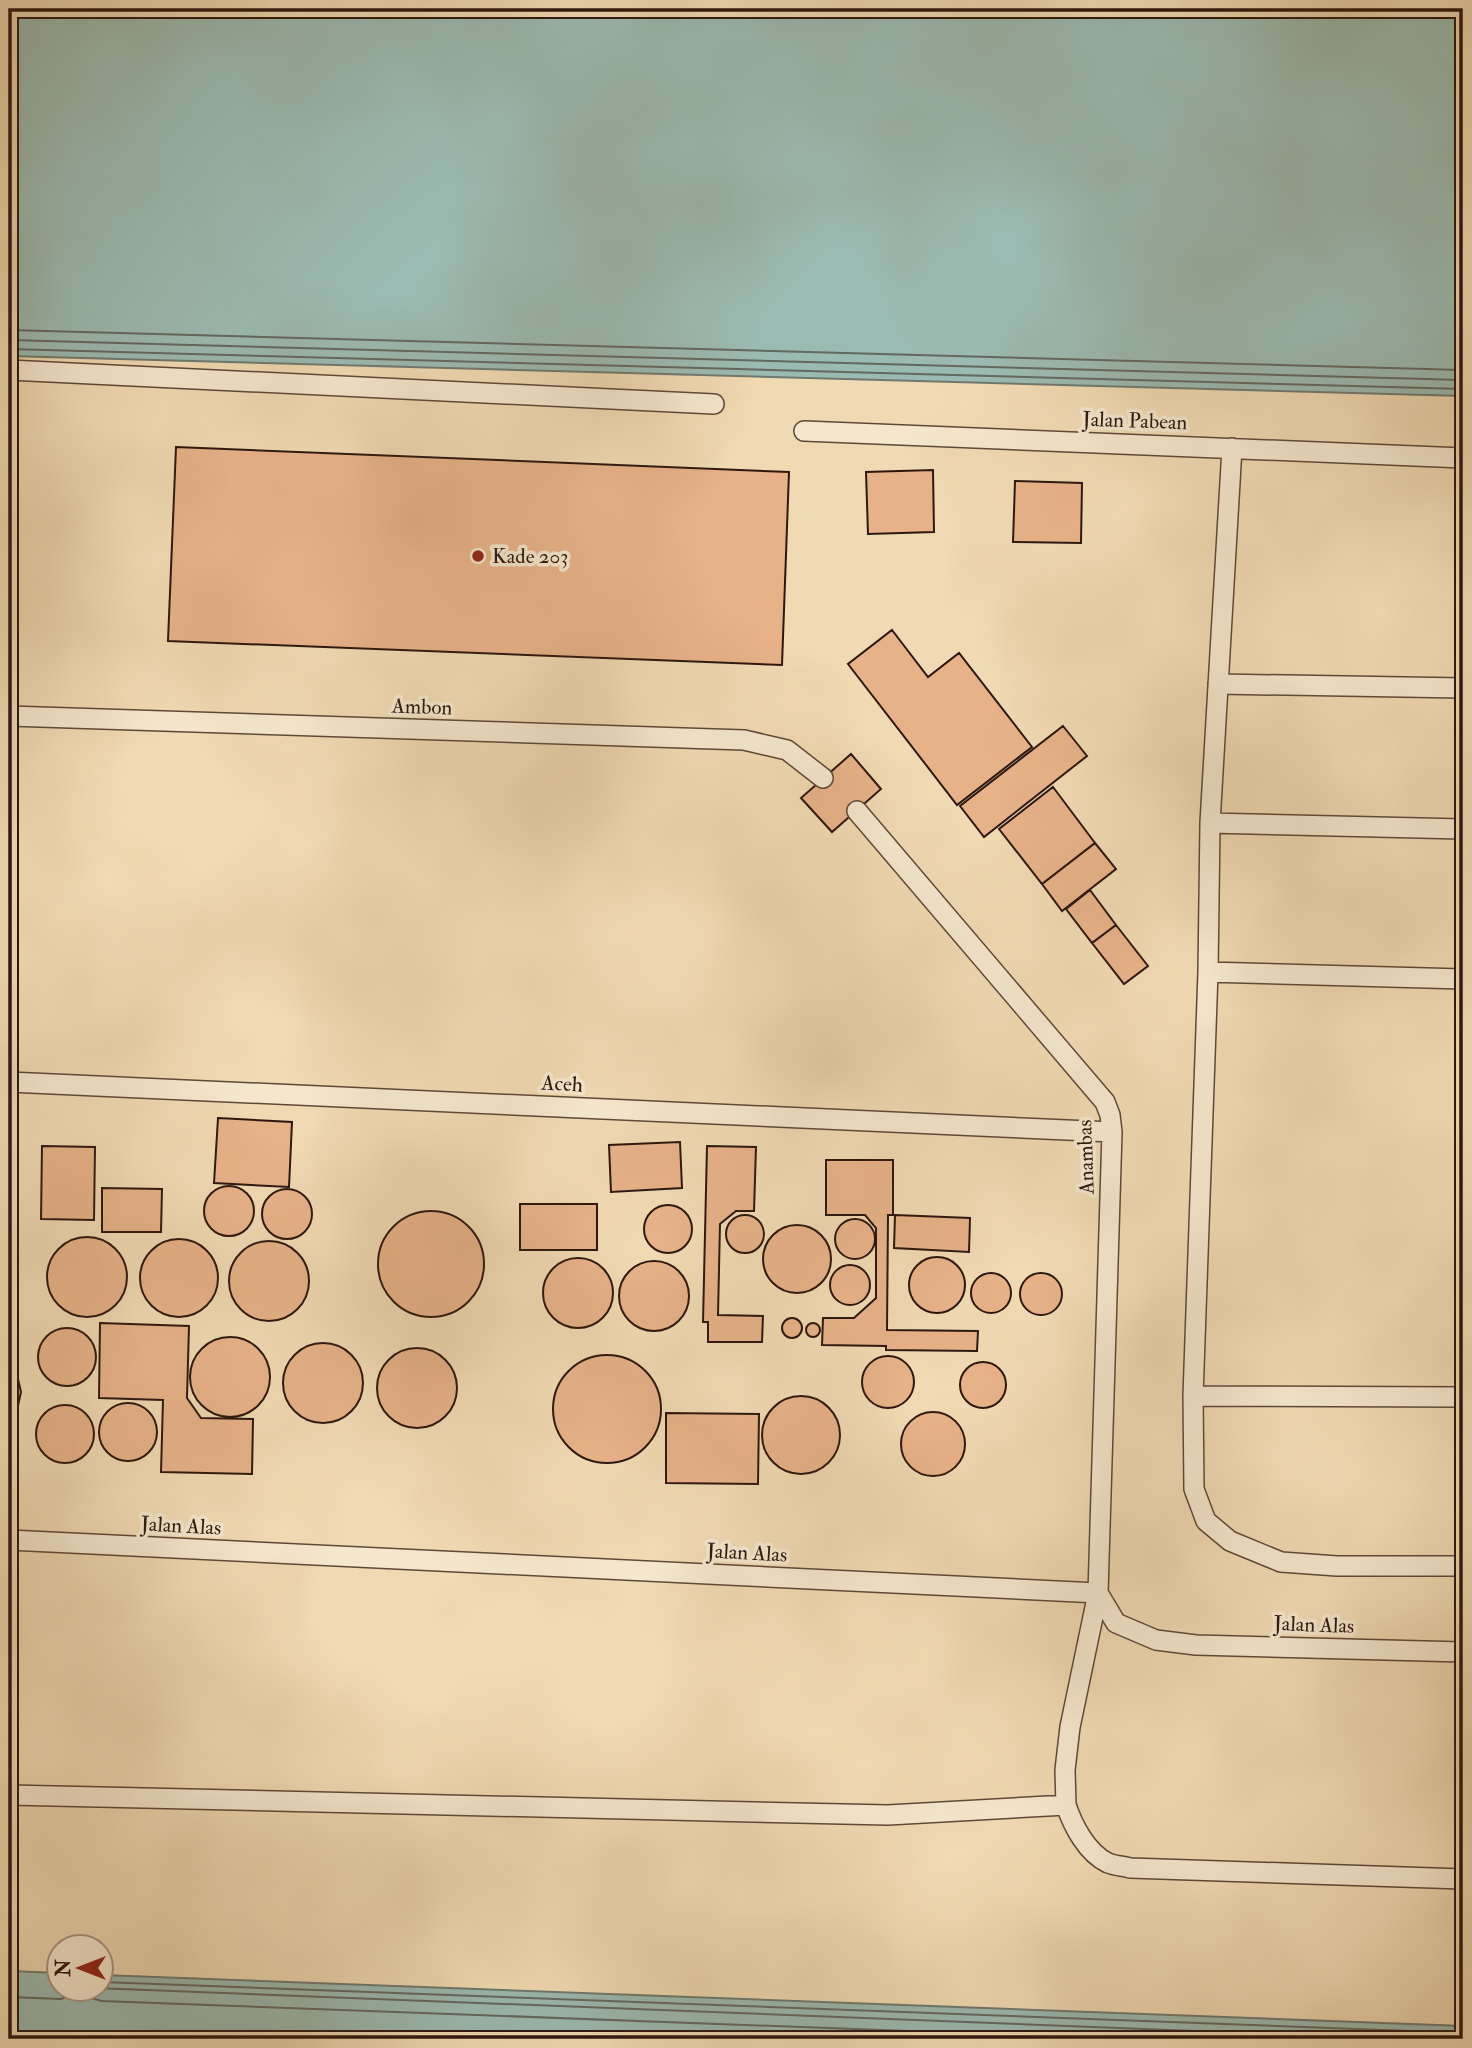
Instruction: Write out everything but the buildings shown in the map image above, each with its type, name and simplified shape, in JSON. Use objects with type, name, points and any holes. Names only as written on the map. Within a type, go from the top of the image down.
[{"type":"lane","points":[[9,370],[714,404]]},
{"type":"lane","name":"Jalan Pabean","points":[[804,431],[1463,458]]},
{"type":"lane","points":[[1232,448],[1210,823],[1208,972],[1193,1396],[1194,1489],[1206,1521],[1230,1541],[1282,1562],[1337,1566],[1463,1566]]},
{"type":"lane","points":[[1218,684],[1463,688]]},
{"type":"lane","name":"Ambon","points":[[9,716],[744,740],[787,750],[823,778]]},
{"type":"lane","name":"Anambas","points":[[857,811],[1105,1102],[1110,1115],[1112,1132],[1098,1593],[1070,1727],[1065,1770],[1066,1805]]},
{"type":"lane","points":[[1210,823],[1463,829]]},
{"type":"lane","points":[[1208,972],[1463,979]]},
{"type":"lane","name":"Aceh","points":[[9,1082],[1112,1132]]},
{"type":"lane","points":[[1193,1396],[1463,1397]]},
{"type":"lane","name":"Jalan Alas","points":[[9,1540],[1098,1593],[1116,1623],[1156,1640],[1196,1645],[1463,1653]]},
{"type":"lane","points":[[9,1795],[888,1815],[1066,1805],[1084,1842],[1107,1862],[1130,1868],[1463,1879]]},
{"type":"water","points":[[9,9],[1463,9],[1463,396],[9,356]]},
{"type":"water","points":[[9,1971],[46,1972],[46,2002],[116,2002],[116,1976],[1463,2026],[1463,2039],[9,2039]]},
{"type":"place","name":"Kade 203","points":[[478,556]]}]
